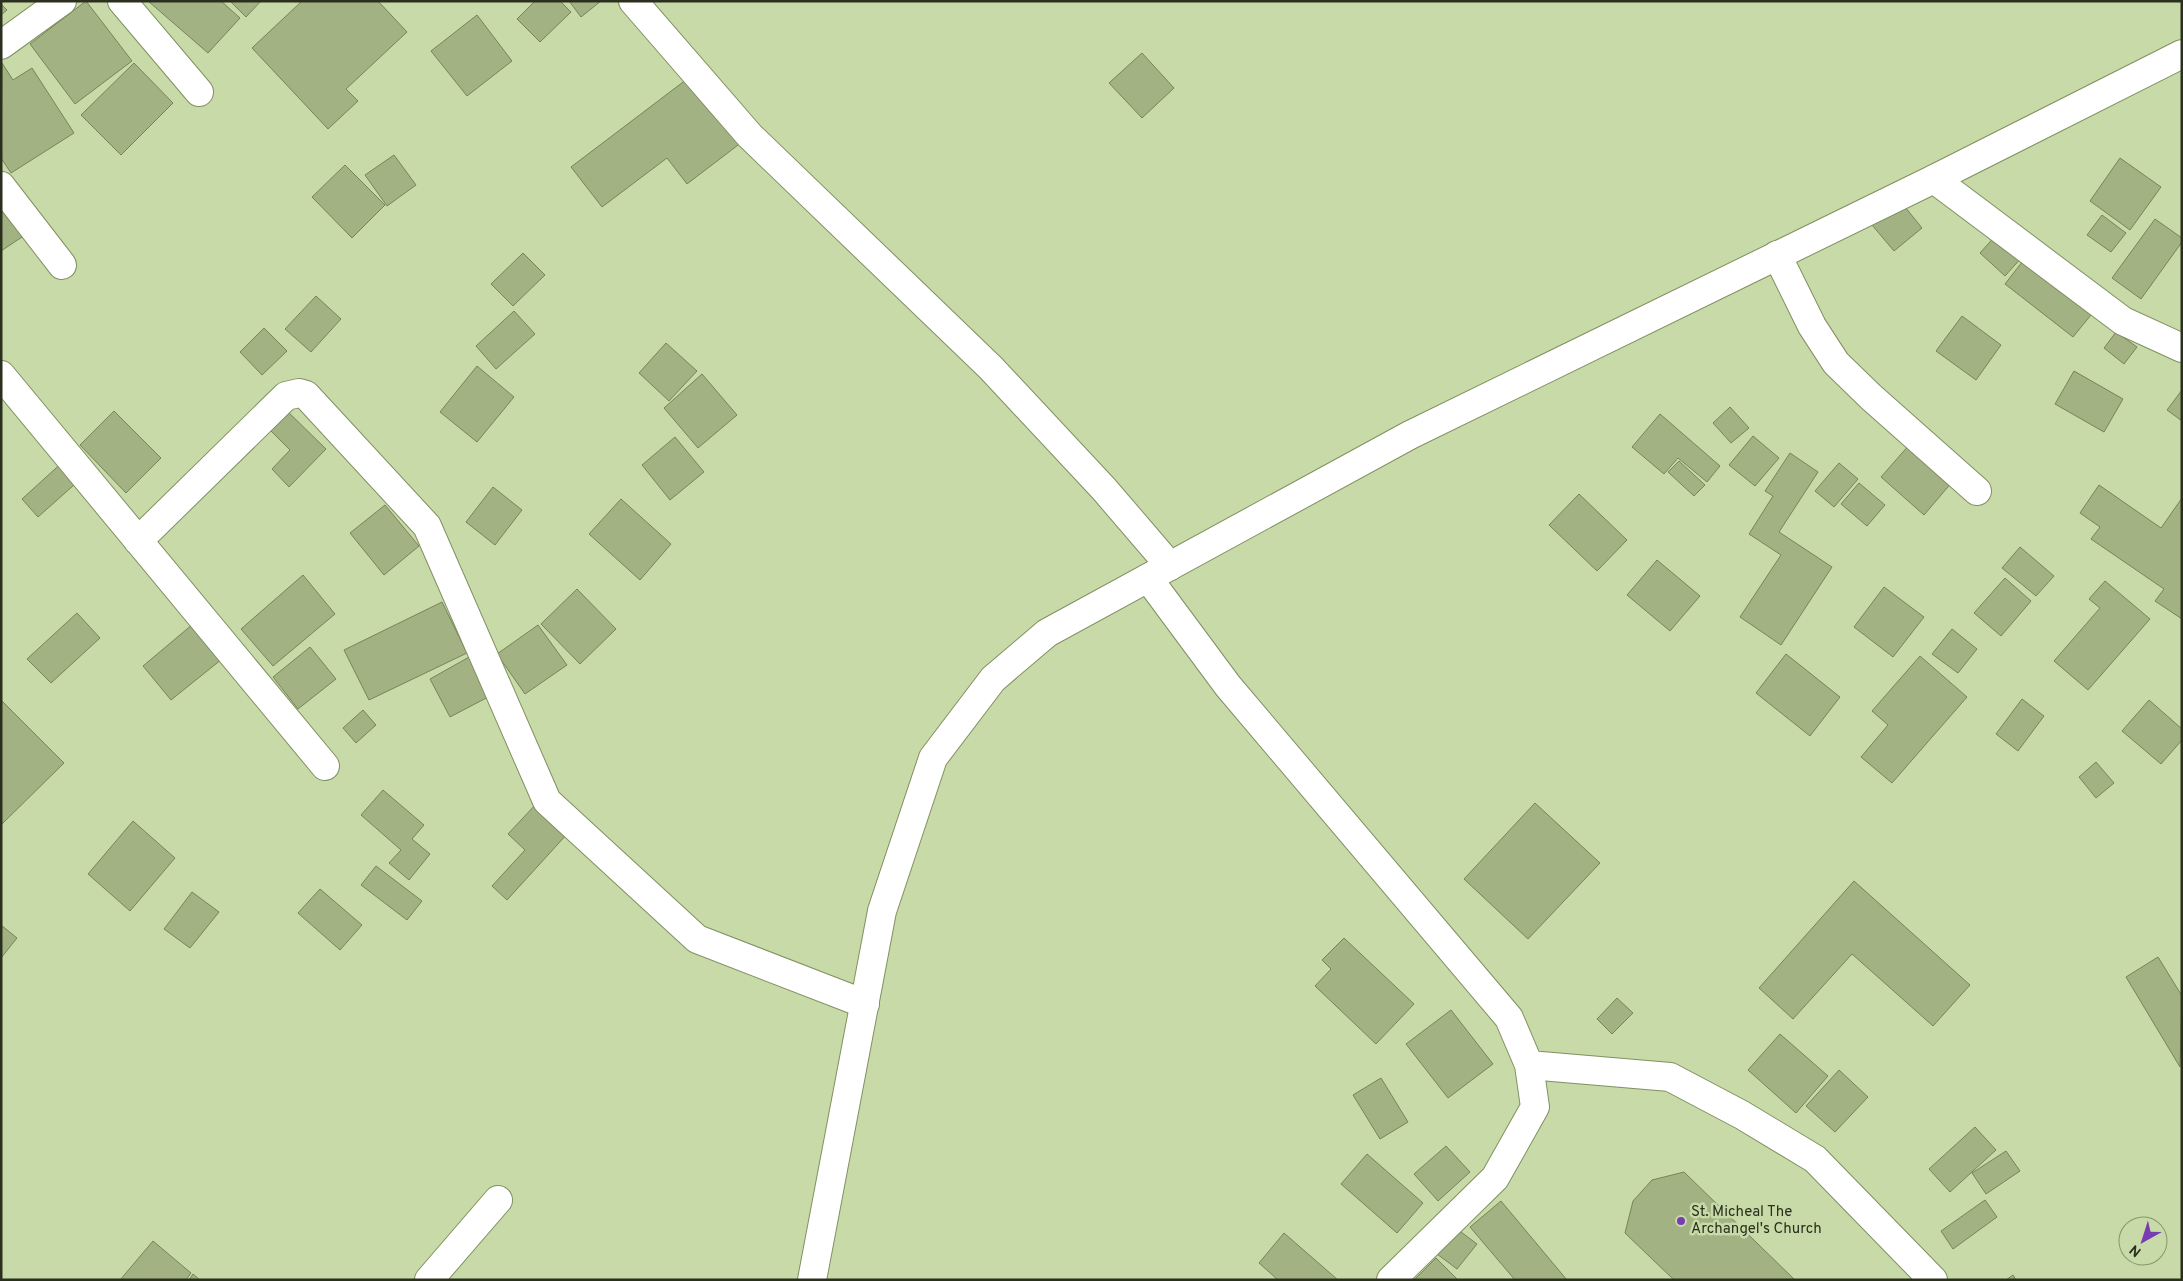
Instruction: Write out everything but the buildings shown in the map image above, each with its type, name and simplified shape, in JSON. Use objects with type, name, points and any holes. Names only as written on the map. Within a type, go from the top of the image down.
[{"type":"street","points":[[1,45],[62,1]]},
{"type":"street","points":[[122,1],[199,92]]},
{"type":"street","points":[[633,1],[750,136],[990,368],[1104,489],[1159,572],[1228,686],[1509,1018],[1529,1065],[1535,1107],[1495,1178],[1391,1280]]},
{"type":"street","points":[[812,1280],[882,911],[933,758],[993,679],[1046,633],[1410,435],[1934,179],[2182,54]]},
{"type":"street","points":[[1934,179],[2123,321],[2182,348]]},
{"type":"street","points":[[1,186],[62,265]]},
{"type":"street","points":[[1777,255],[1812,326],[1836,363],[1871,397],[1977,491]]},
{"type":"street","points":[[1,375],[325,766]]},
{"type":"street","points":[[138,541],[286,396],[300,393],[306,395],[427,526],[547,801],[697,939],[865,1004]]},
{"type":"street","points":[[1529,1065],[1670,1077],[1734,1111],[1815,1159],[1933,1280]]},
{"type":"street","points":[[429,1280],[498,1200]]},
{"type":"place","name":"St. Micheal The Archangel's Church","points":[[1681,1221]]}]
